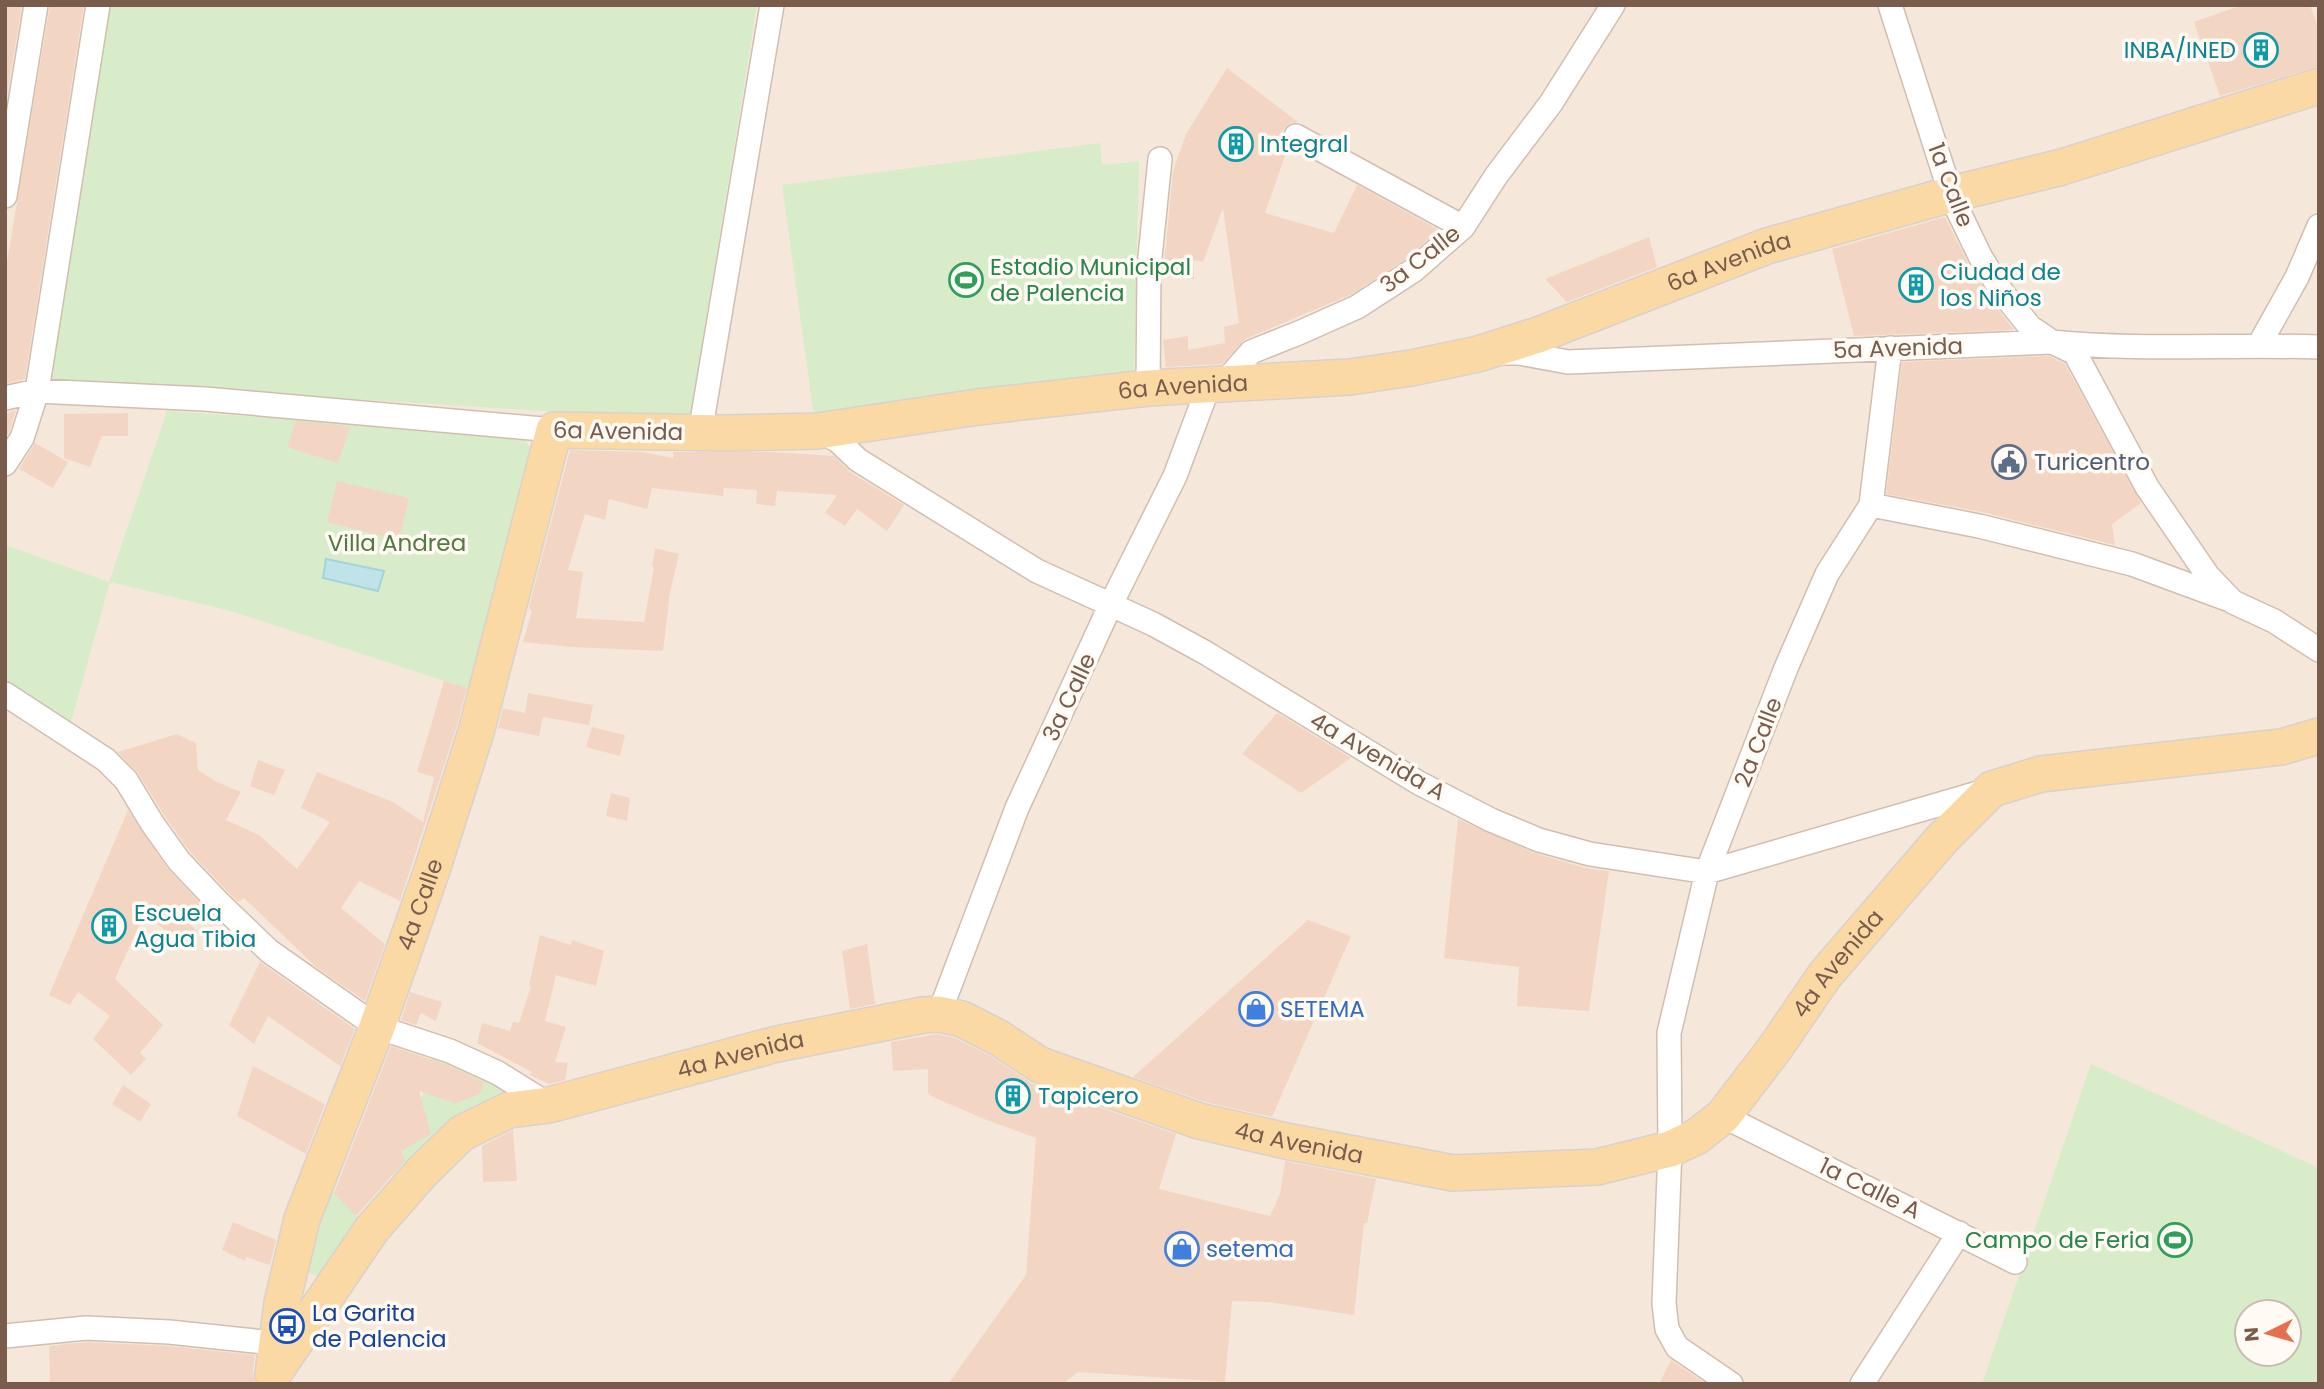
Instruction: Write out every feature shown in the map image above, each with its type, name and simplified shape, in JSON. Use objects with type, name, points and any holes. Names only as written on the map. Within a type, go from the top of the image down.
[{"type":"main road","name":"6a Avenida","points":[[554,430],[700,433],[818,431],[978,407],[1148,388],[1350,377],[1411,369],[1478,354],[1538,335],[1767,246],[1952,194],[2063,167],[2319,86]]},
{"type":"main road","name":"4a Calle","points":[[273,1368],[282,1303],[302,1219],[377,1027],[432,870],[476,732],[554,430]]},
{"type":"main road","name":"4a Avenida","points":[[273,1368],[372,1228],[462,1133],[509,1110],[548,1105],[777,1044],[939,1014],[962,1019],[999,1038],[1040,1065],[1199,1121],[1286,1141],[1453,1172],[1597,1167],[1670,1149],[1696,1137],[1723,1116],[1775,1048],[1825,975],[1941,840],[1992,789],[2040,774],[2281,747],[2319,736]]},
{"type":"street","points":[[5,196],[36,5]]},
{"type":"street","points":[[5,464],[22,438],[37,391],[98,5]]},
{"type":"street","points":[[700,433],[772,5]]},
{"type":"street","name":"3a Calle","points":[[939,1014],[1017,808],[1216,384],[1251,352],[1357,307],[1414,270],[1463,227],[1496,176],[1550,103],[1613,5]]},
{"type":"street","name":"1a Calle","points":[[1890,5],[1952,194],[1980,256],[2003,292],[2030,327],[2075,353],[2147,487],[2208,576],[2233,602],[2274,621],[2319,650]]},
{"type":"street","points":[[1296,136],[1463,227]]},
{"type":"street","points":[[1148,388],[1149,267],[1160,159]]},
{"type":"street","points":[[2259,345],[2297,277],[2319,226]]},
{"type":"street","name":"5a Avenida","points":[[1478,354],[1519,353],[1568,362],[2052,342],[2104,347],[2259,345],[2319,348]]},
{"type":"street","name":"2a Calle","points":[[1731,1384],[1677,1347],[1667,1329],[1664,1303],[1670,1149],[1669,1033],[1707,872],[1786,668],[1817,597],[1828,574],[1871,505],[1890,348]]},
{"type":"street","name":"6a Avenida","points":[[5,398],[37,391],[205,400],[554,430]]},
{"type":"street","name":"4a Avenida A","points":[[818,431],[837,440],[858,460],[1037,571],[1111,604],[1206,653],[1419,783],[1491,820],[1539,840],[1590,854],[1707,872],[1992,789]]},
{"type":"street","points":[[1871,505],[1979,526],[2132,564],[2233,602]]},
{"type":"street","points":[[5,694],[106,760],[126,780],[179,861],[269,951],[377,1027],[450,1051],[498,1073],[548,1105]]},
{"type":"street","name":"1a Calle A","points":[[1723,1116],[2015,1262]]},
{"type":"street","points":[[1862,1384],[1959,1233]]},
{"type":"street","points":[[5,1336],[86,1328],[169,1332],[264,1342],[273,1368]]},
{"type":"shaded area","points":[[5,5],[2319,5],[2319,1384],[5,1384]]},
{"type":"green space","points":[[101,5],[757,5],[690,420],[42,380]]},
{"type":"green space","name":"Estadio Municipal de Palencia","points":[[1100,143],[1102,165],[1139,161],[1134,375],[814,417],[782,185]]},
{"type":"green space","name":"Villa Andrea","points":[[167,411],[522,434],[538,463],[478,692],[231,611],[110,582],[69,729],[5,690],[5,545],[109,582]]},
{"type":"green space","points":[[433,1052],[487,1073],[514,1095],[397,1182],[372,1139],[415,1125]]},
{"type":"green space","name":"Campo de Feria","points":[[2091,1064],[2319,1168],[2319,1384],[1982,1384]]},
{"type":"green space","points":[[326,1184],[365,1225],[327,1280],[299,1269]]},
{"type":"water","points":[[326,559],[384,571],[378,591],[323,578]]},
{"type":"building","points":[[5,5],[22,5],[5,107]]},
{"type":"building","points":[[50,5],[84,5],[25,379],[5,384],[5,274]]},
{"type":"building","name":"INBA/INED","points":[[2242,5],[2310,5],[2319,30],[2319,66],[2220,96],[2194,22]]},
{"type":"building","points":[[1227,68],[1298,122],[1289,124],[1283,130],[1282,137],[1288,147],[1265,213],[1334,233],[1357,185],[1439,230],[1406,259],[1350,295],[1245,339],[1222,364],[1166,367],[1163,340],[1188,336],[1188,350],[1225,343],[1224,327],[1239,323],[1223,208],[1203,262],[1193,260],[1194,279],[1163,277],[1173,171],[1186,134]]},
{"type":"building","name":"Ciudad de los Niños","points":[[1945,217],[1968,263],[1990,299],[2014,330],[1854,336],[1832,249]]},
{"type":"building","points":[[1649,237],[1657,267],[1567,302],[1545,279]]},
{"type":"building","name":"Turicentro","points":[[2049,356],[2065,364],[2141,503],[2112,524],[2115,545],[1982,512],[1886,494],[1902,362]]},
{"type":"building","points":[[16,410],[9,432],[5,438],[5,414]]},
{"type":"building","points":[[128,413],[128,436],[102,436],[90,467],[64,458],[64,414]]},
{"type":"building","points":[[296,421],[350,426],[338,463],[287,447]]},
{"type":"building","points":[[35,443],[68,462],[53,488],[19,469]]},
{"type":"building","points":[[570,450],[642,452],[673,458],[673,452],[771,452],[834,456],[850,472],[904,505],[887,531],[857,509],[845,526],[825,513],[837,495],[777,491],[775,506],[756,504],[757,490],[724,488],[723,496],[652,488],[647,509],[609,499],[605,520],[585,514],[568,570],[583,572],[576,618],[644,622],[655,548],[679,554],[670,592],[663,651],[523,642],[532,611],[529,608],[532,595]]},
{"type":"building","points":[[337,481],[409,498],[399,540],[327,522]]},
{"type":"building","points":[[444,681],[467,688],[400,901],[359,881],[341,908],[385,944],[365,1001],[316,967],[244,898],[238,902],[227,891],[190,852],[138,773],[118,752],[177,734],[196,743],[198,770],[241,792],[226,820],[259,835],[297,869],[330,822],[301,808],[317,772],[393,802],[423,822],[434,777],[417,772]]},
{"type":"building","points":[[528,693],[593,705],[589,725],[543,717],[539,736],[498,728],[503,708],[525,713]]},
{"type":"building","points":[[1277,713],[1351,758],[1301,793],[1242,754]]},
{"type":"building","points":[[592,727],[625,735],[620,756],[586,747]]},
{"type":"building","points":[[258,760],[285,770],[274,795],[250,786]]},
{"type":"building","points":[[611,793],[630,798],[627,821],[606,816]]},
{"type":"building","name":"Escuela Agua Tibia","points":[[128,810],[168,869],[201,904],[188,923],[197,931],[185,949],[145,912],[115,979],[163,1025],[140,1053],[146,1059],[131,1075],[93,1039],[110,1016],[78,992],[70,1005],[49,995]]},
{"type":"building","points":[[1458,819],[1534,853],[1586,868],[1609,871],[1589,1011],[1517,1006],[1519,967],[1444,958]]},
{"type":"building","name":"SETEMA","points":[[1308,920],[1351,936],[1272,1117],[1205,1102],[1133,1077]]},
{"type":"building","points":[[540,935],[571,945],[572,940],[604,951],[596,986],[556,975],[545,1021],[566,1027],[555,1062],[568,1063],[565,1080],[549,1084],[477,1043],[482,1023],[510,1031],[513,1022],[519,1023],[531,986],[529,985]]},
{"type":"building","points":[[867,944],[875,1004],[850,1009],[842,951]]},
{"type":"building","points":[[260,962],[355,1029],[340,1066],[268,1016],[254,1044],[229,1025]]},
{"type":"building","points":[[410,992],[442,1002],[436,1021],[421,1013],[416,1025],[401,1020]]},
{"type":"building","name":"setema","points":[[937,1034],[955,1038],[989,1055],[1033,1084],[1176,1134],[1159,1189],[1270,1216],[1280,1194],[1285,1161],[1376,1179],[1367,1223],[1364,1223],[1354,1315],[1268,1302],[1232,1301],[1225,1382],[1078,1372],[1062,1384],[948,1384],[1026,1275],[1036,1138],[931,1096],[928,1093],[928,1069],[893,1071],[891,1042]]},
{"type":"building","points":[[391,1046],[445,1064],[484,1082],[480,1094],[455,1103],[419,1091],[431,1134],[401,1151],[405,1161],[356,1216],[334,1193]]},
{"type":"building","points":[[253,1066],[325,1104],[306,1154],[237,1116]]},
{"type":"building","points":[[123,1085],[151,1104],[140,1122],[112,1104]]},
{"type":"building","points":[[513,1130],[517,1181],[483,1182],[482,1146]]},
{"type":"building","points":[[233,1222],[276,1240],[270,1265],[246,1257],[245,1261],[222,1250]]},
{"type":"building","points":[[86,1342],[168,1346],[255,1355],[253,1372],[256,1384],[50,1384],[49,1346]]},
{"type":"building","points":[[1671,1360],[1706,1384],[1659,1384]]},
{"type":"place","name":"INBA/INED","points":[[2261,50]]},
{"type":"place","name":"Integral","points":[[1236,144]]},
{"type":"place","name":"Estadio Municipal de Palencia","points":[[966,280]]},
{"type":"place","name":"Ciudad de los Niños","points":[[1916,285]]},
{"type":"place","name":"Turicentro","points":[[2009,462]]},
{"type":"place","name":"Escuela Agua Tibia","points":[[109,926]]},
{"type":"place","name":"SETEMA","points":[[1256,1009]]},
{"type":"place","name":"Tapicero","points":[[1013,1096]]},
{"type":"place","name":"Campo de Feria","points":[[2175,1240]]},
{"type":"place","name":"setema","points":[[1182,1249]]},
{"type":"place","name":"La Garita de Palencia","points":[[287,1326]]}]
